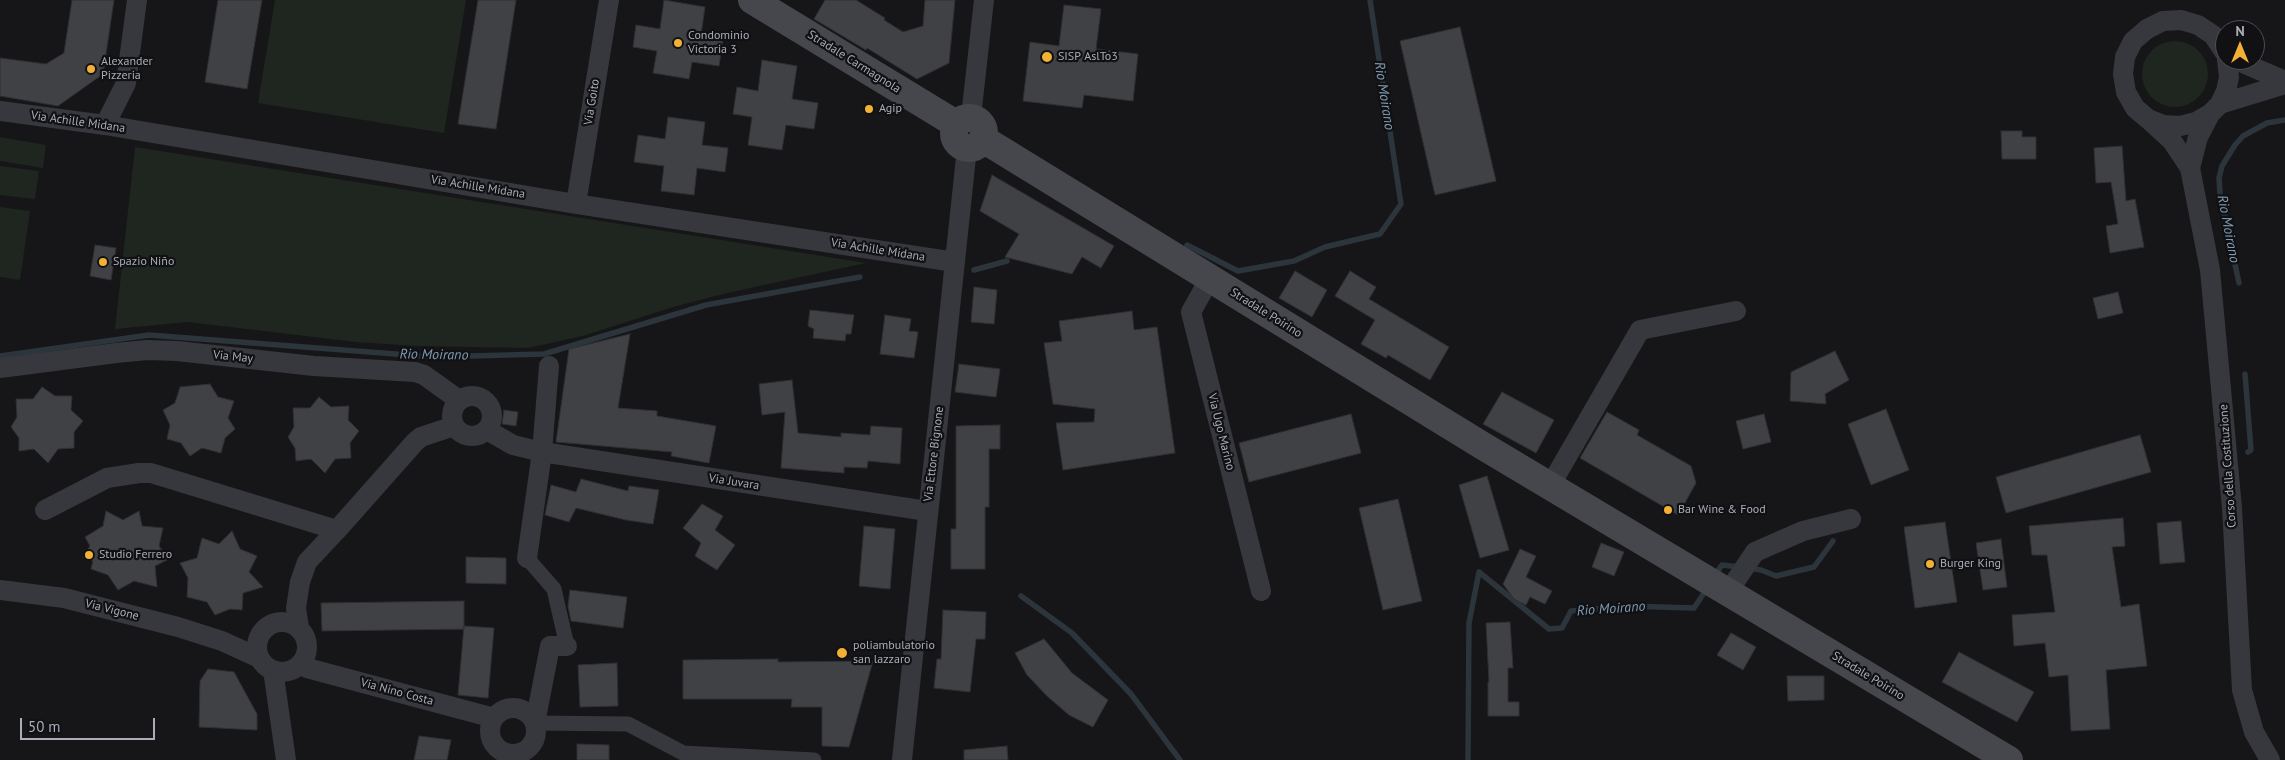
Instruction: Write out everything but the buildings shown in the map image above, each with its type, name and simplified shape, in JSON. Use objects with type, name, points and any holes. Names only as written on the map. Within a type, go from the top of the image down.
[{"type":"main road","name":"Stradale Carmagnola","points":[[752,0],[969,132]]},
{"type":"main road","name":"Stradale Poirino","points":[[969,132],[1550,486],[1718,582],[2009,760]]},
{"type":"street","points":[[105,125],[126,84],[137,0]]},
{"type":"street","name":"Via Goito","points":[[576,204],[609,0]]},
{"type":"street","name":"Via Ettore Bignone","points":[[902,760],[927,512],[984,0]]},
{"type":"street","name":"Corso della Costituzione","points":[[2215,38],[2198,25],[2183,21],[2163,22],[2147,29],[2134,41],[2125,57],[2123,74],[2126,92],[2135,108],[2172,141],[2190,168],[2210,270],[2221,377],[2232,508],[2242,690],[2254,732],[2270,760]]},
{"type":"street","name":"Corso della Costituzione","points":[[2190,168],[2198,137],[2226,91],[2229,78],[2228,70]]},
{"type":"street","name":"Corso della Costituzione","points":[[2259,70],[2285,82]]},
{"type":"street","name":"Corso della Costituzione","points":[[2148,119],[2164,125],[2180,126],[2196,122],[2214,109],[2285,82]]},
{"type":"street","name":"Via Achille Midana","points":[[0,111],[105,125],[576,204],[955,262]]},
{"type":"street","name":"Via Ugo Marino","points":[[1210,278],[1191,312],[1260,591]]},
{"type":"street","points":[[1550,486],[1640,330],[1736,311]]},
{"type":"street","name":"Via May","points":[[0,368],[147,350],[177,351],[314,366],[415,372],[424,375],[459,400]]},
{"type":"street","points":[[535,723],[526,712],[520,709],[506,709],[494,718],[490,731],[495,745],[508,753],[530,754],[535,736],[535,723],[550,646],[567,646],[554,589],[527,558],[542,452],[549,366]]},
{"type":"street","points":[[465,396],[479,396],[490,404],[493,418],[487,430],[482,434],[470,436],[454,426],[452,412],[459,400],[465,396]]},
{"type":"street","points":[[266,664],[288,671],[302,663],[308,649],[304,634],[294,619],[300,582],[308,562],[415,442],[454,426]]},
{"type":"street","name":"Via Juvara","points":[[487,430],[513,445],[542,452],[927,512]]},
{"type":"street","points":[[45,510],[107,478],[139,472],[150,473],[337,530]]},
{"type":"street","points":[[1718,582],[1755,552],[1803,531],[1851,519]]},
{"type":"street","name":"Via Vigone","points":[[0,590],[64,598],[178,627],[222,641],[266,664]]},
{"type":"street","points":[[286,760],[266,664],[257,644],[259,636],[270,624],[294,619]]},
{"type":"street","name":"Via Vigone","points":[[222,641],[259,636]]},
{"type":"street","name":"Via Nino Costa","points":[[302,663],[307,668],[494,718]]},
{"type":"street","points":[[535,723],[628,724],[683,752],[814,760]]},
{"type":"shaded area","points":[[275,0],[466,0],[444,133],[258,103]]},
{"type":"shaded area","points":[[2168,41],[2182,41],[2194,46],[2203,55],[2208,67],[2206,87],[2199,98],[2182,107],[2168,107],[2156,102],[2147,93],[2142,81],[2142,67],[2147,55],[2156,46]]},
{"type":"shaded area","points":[[0,137],[46,145],[43,168],[0,161]]},
{"type":"shaded area","points":[[135,147],[866,263],[727,293],[673,307],[583,336],[528,348],[418,346],[356,342],[188,322],[115,329]]},
{"type":"shaded area","points":[[0,166],[39,171],[35,199],[0,195]]},
{"type":"shaded area","points":[[0,207],[30,211],[20,280],[0,277]]},
{"type":"waterway","points":[[1187,245],[1238,271],[1294,261],[1325,247],[1380,234],[1401,204],[1370,0]]},
{"type":"waterway","name":"Rio Moirano","points":[[2239,283],[2220,194],[2219,178],[2222,166],[2243,136],[2267,123],[2285,120]]},
{"type":"waterway","points":[[974,270],[1007,261]]},
{"type":"waterway","name":"Rio Moirano","points":[[0,356],[149,335],[434,357],[544,354],[706,305],[860,277]]},
{"type":"waterway","name":"Rio Moirano","points":[[2245,374],[2251,450],[2248,452]]},
{"type":"waterway","name":"Rio Moirano","points":[[1749,568],[1776,576],[1814,567],[1833,541]]},
{"type":"waterway","name":"Rio Moirano","points":[[1715,575],[1722,565],[1740,567]]},
{"type":"waterway","name":"Rio Moirano","points":[[1468,760],[1469,623],[1479,572],[1549,629],[1562,628],[1571,611],[1628,606],[1694,608],[1708,587]]},
{"type":"waterway","points":[[1021,596],[1072,633],[1131,694],[1180,760]]},
{"type":"place","name":"Condominio Victoria 3","points":[[678,43]]},
{"type":"place","name":"SISP AslTo3","points":[[1047,57]]},
{"type":"place","name":"Alexander Pizzeria","points":[[91,69]]},
{"type":"place","name":"Agip","points":[[869,109]]},
{"type":"place","name":"Spazio Niño","points":[[103,262]]},
{"type":"place","name":"Bar Wine & Food","points":[[1668,510]]},
{"type":"place","name":"Studio Ferrero","points":[[89,555]]},
{"type":"place","name":"Burger King","points":[[1930,564]]},
{"type":"place","name":"poliambulatorio san lazzaro","points":[[842,653]]}]
